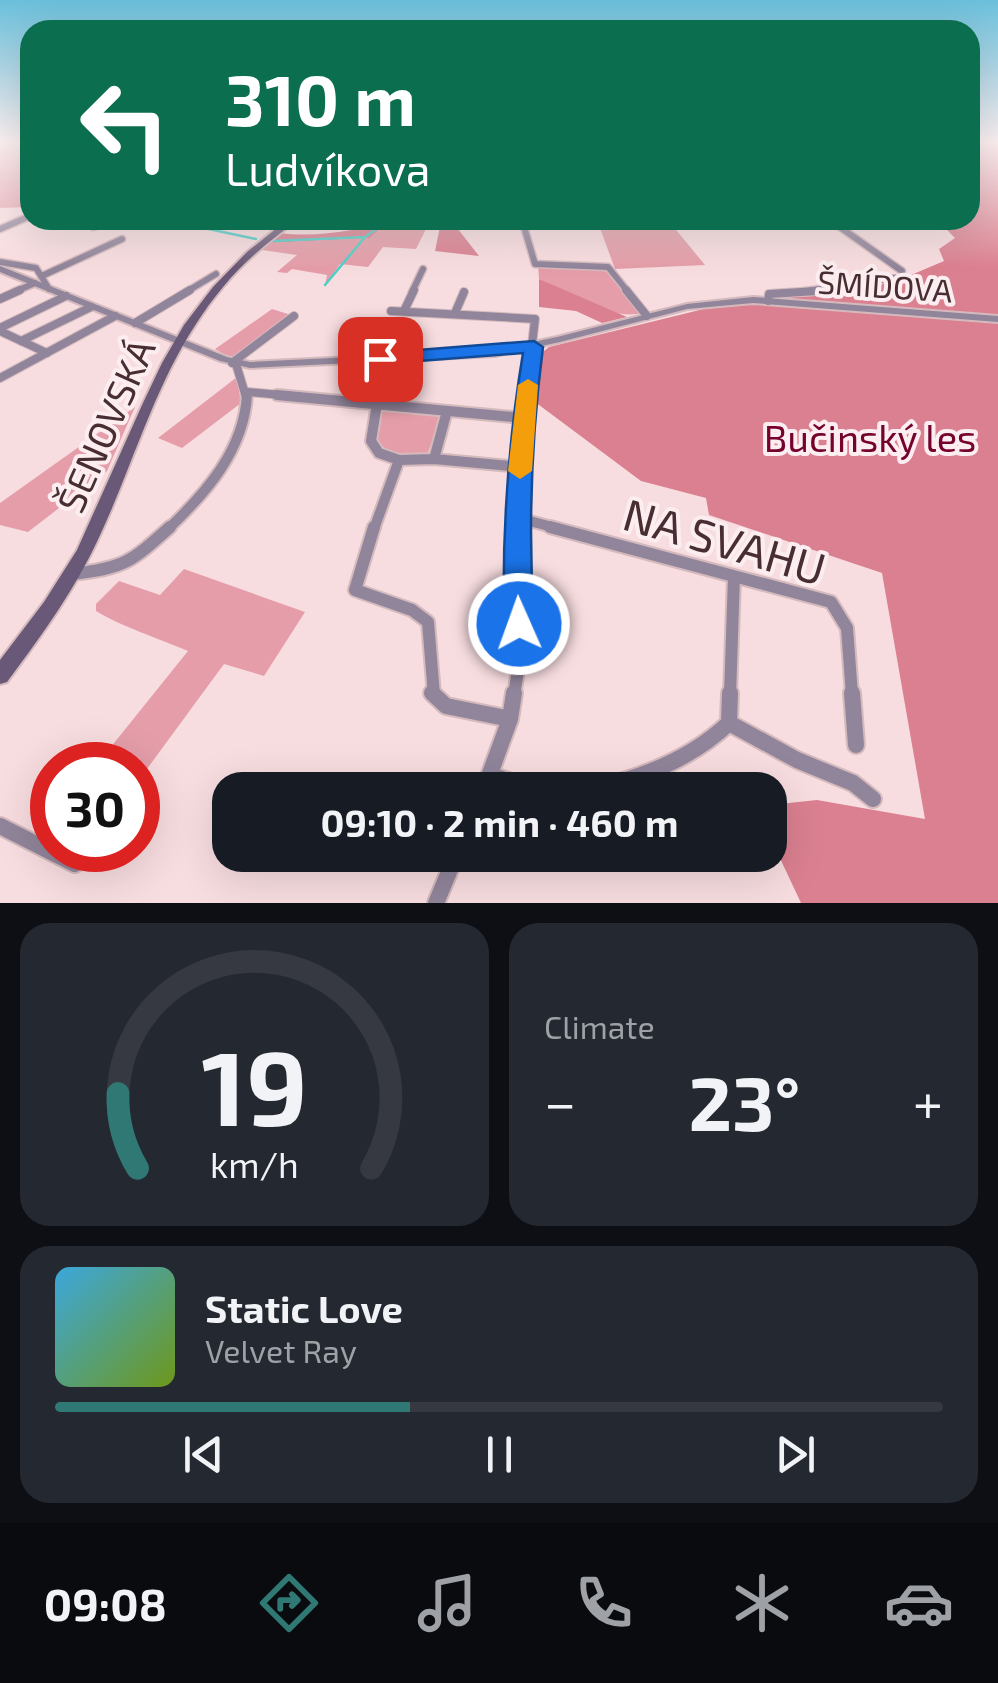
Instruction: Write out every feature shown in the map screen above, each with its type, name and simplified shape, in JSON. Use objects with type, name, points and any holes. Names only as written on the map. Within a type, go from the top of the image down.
[{"type":"main road","name":"ŠENOVSKÁ","points":[[0,675],[72,574],[177,341],[220,281],[280,230]]},
{"type":"street","points":[[525,230],[535,264],[608,267],[642,318]]},
{"type":"street","points":[[768,302],[769,294],[827,291],[901,277],[902,271],[844,230]]},
{"type":"street","points":[[44,275],[122,239]]},
{"type":"street","points":[[0,266],[30,265],[44,275],[49,289]]},
{"type":"street","points":[[0,266],[91,307],[234,363],[248,392],[243,426],[234,448],[200,496],[129,563],[114,570],[72,574]]},
{"type":"street","points":[[404,311],[423,269]]},
{"type":"street","points":[[135,324],[216,274]]},
{"type":"street","points":[[0,299],[35,283]]},
{"type":"street","points":[[455,313],[464,292]]},
{"type":"street","points":[[0,329],[66,296]]},
{"type":"street","name":"ŠMÍDOVA","points":[[234,363],[495,353],[534,347],[718,301],[998,320]]},
{"type":"street","points":[[22,341],[91,307]]},
{"type":"street","points":[[391,311],[535,319],[520,467],[520,658],[510,719],[491,772]]},
{"type":"street","points":[[0,378],[115,316]]},
{"type":"street","points":[[234,363],[294,316]]},
{"type":"street","points":[[0,329],[47,354]]},
{"type":"street","points":[[248,392],[523,418]]},
{"type":"street","points":[[377,404],[366,432],[371,446],[383,457],[520,467]]},
{"type":"street","points":[[434,458],[447,411]]},
{"type":"street","points":[[399,460],[357,574],[355,590],[412,610],[428,622],[432,693],[446,706],[510,719]]},
{"type":"street","name":"NA SVAHU","points":[[518,518],[830,602],[847,628],[856,744]]},
{"type":"street","points":[[649,772],[717,736],[729,722],[734,577]]},
{"type":"street","points":[[729,722],[797,760],[853,783],[873,799]]},
{"type":"street","points":[[0,826],[30,841]]},
{"type":"street","points":[[436,903],[449,872]]},
{"type":"shaded area","points":[[0,184],[20,184],[20,207],[0,208]]},
{"type":"shaded area","points":[[379,230],[426,230],[416,249],[383,247],[368,267],[340,264],[325,285],[327,275],[292,269],[277,272],[297,255],[262,250],[250,256],[267,243],[370,238]]},
{"type":"shaded area","points":[[601,230],[676,230],[705,265],[615,269]]},
{"type":"shaded area","points":[[538,266],[606,268],[642,313],[617,313],[590,304],[539,279]]},
{"type":"shaded area","points":[[272,309],[294,316],[233,360],[215,349]]},
{"type":"shaded area","points":[[237,377],[241,403],[182,448],[158,438]]},
{"type":"shaded area","points":[[135,407],[107,471],[28,532],[0,525],[0,503]]},
{"type":"shaded area","points":[[382,409],[442,414],[427,455],[402,455],[383,447],[372,433]]},
{"type":"shaded area","points":[[184,569],[305,612],[264,676],[224,664],[160,751],[160,742],[115,742],[188,651],[106,617],[96,611],[96,604],[119,581],[160,595]]},
{"type":"green space","points":[[980,184],[998,184],[998,315],[775,298],[833,295],[904,278],[944,261],[939,249],[955,238],[947,230],[980,230]]},
{"type":"green space","points":[[379,230],[370,238],[267,243],[279,233]]},
{"type":"green space","points":[[439,230],[459,230],[479,256],[435,251]]},
{"type":"green space","points":[[539,279],[627,317],[602,323],[576,311],[539,307]]},
{"type":"green space","name":"Bučinský les","points":[[769,304],[998,321],[998,903],[801,903],[786,872],[787,803],[817,800],[925,819],[882,573],[709,515],[706,498],[641,481],[531,399],[538,356],[549,347],[720,305]]},
{"type":"waterway","points":[[213,230],[256,239]]},
{"type":"waterway","points":[[365,237],[375,230]]},
{"type":"waterway","points":[[272,241],[365,237]]},
{"type":"waterway","points":[[325,285],[365,237]]},
{"type":"slow traffic","points":[[520,471],[528,385]]},
{"type":"route","points":[[380,359],[534,347],[523,418],[516,556],[519,624]]}]
